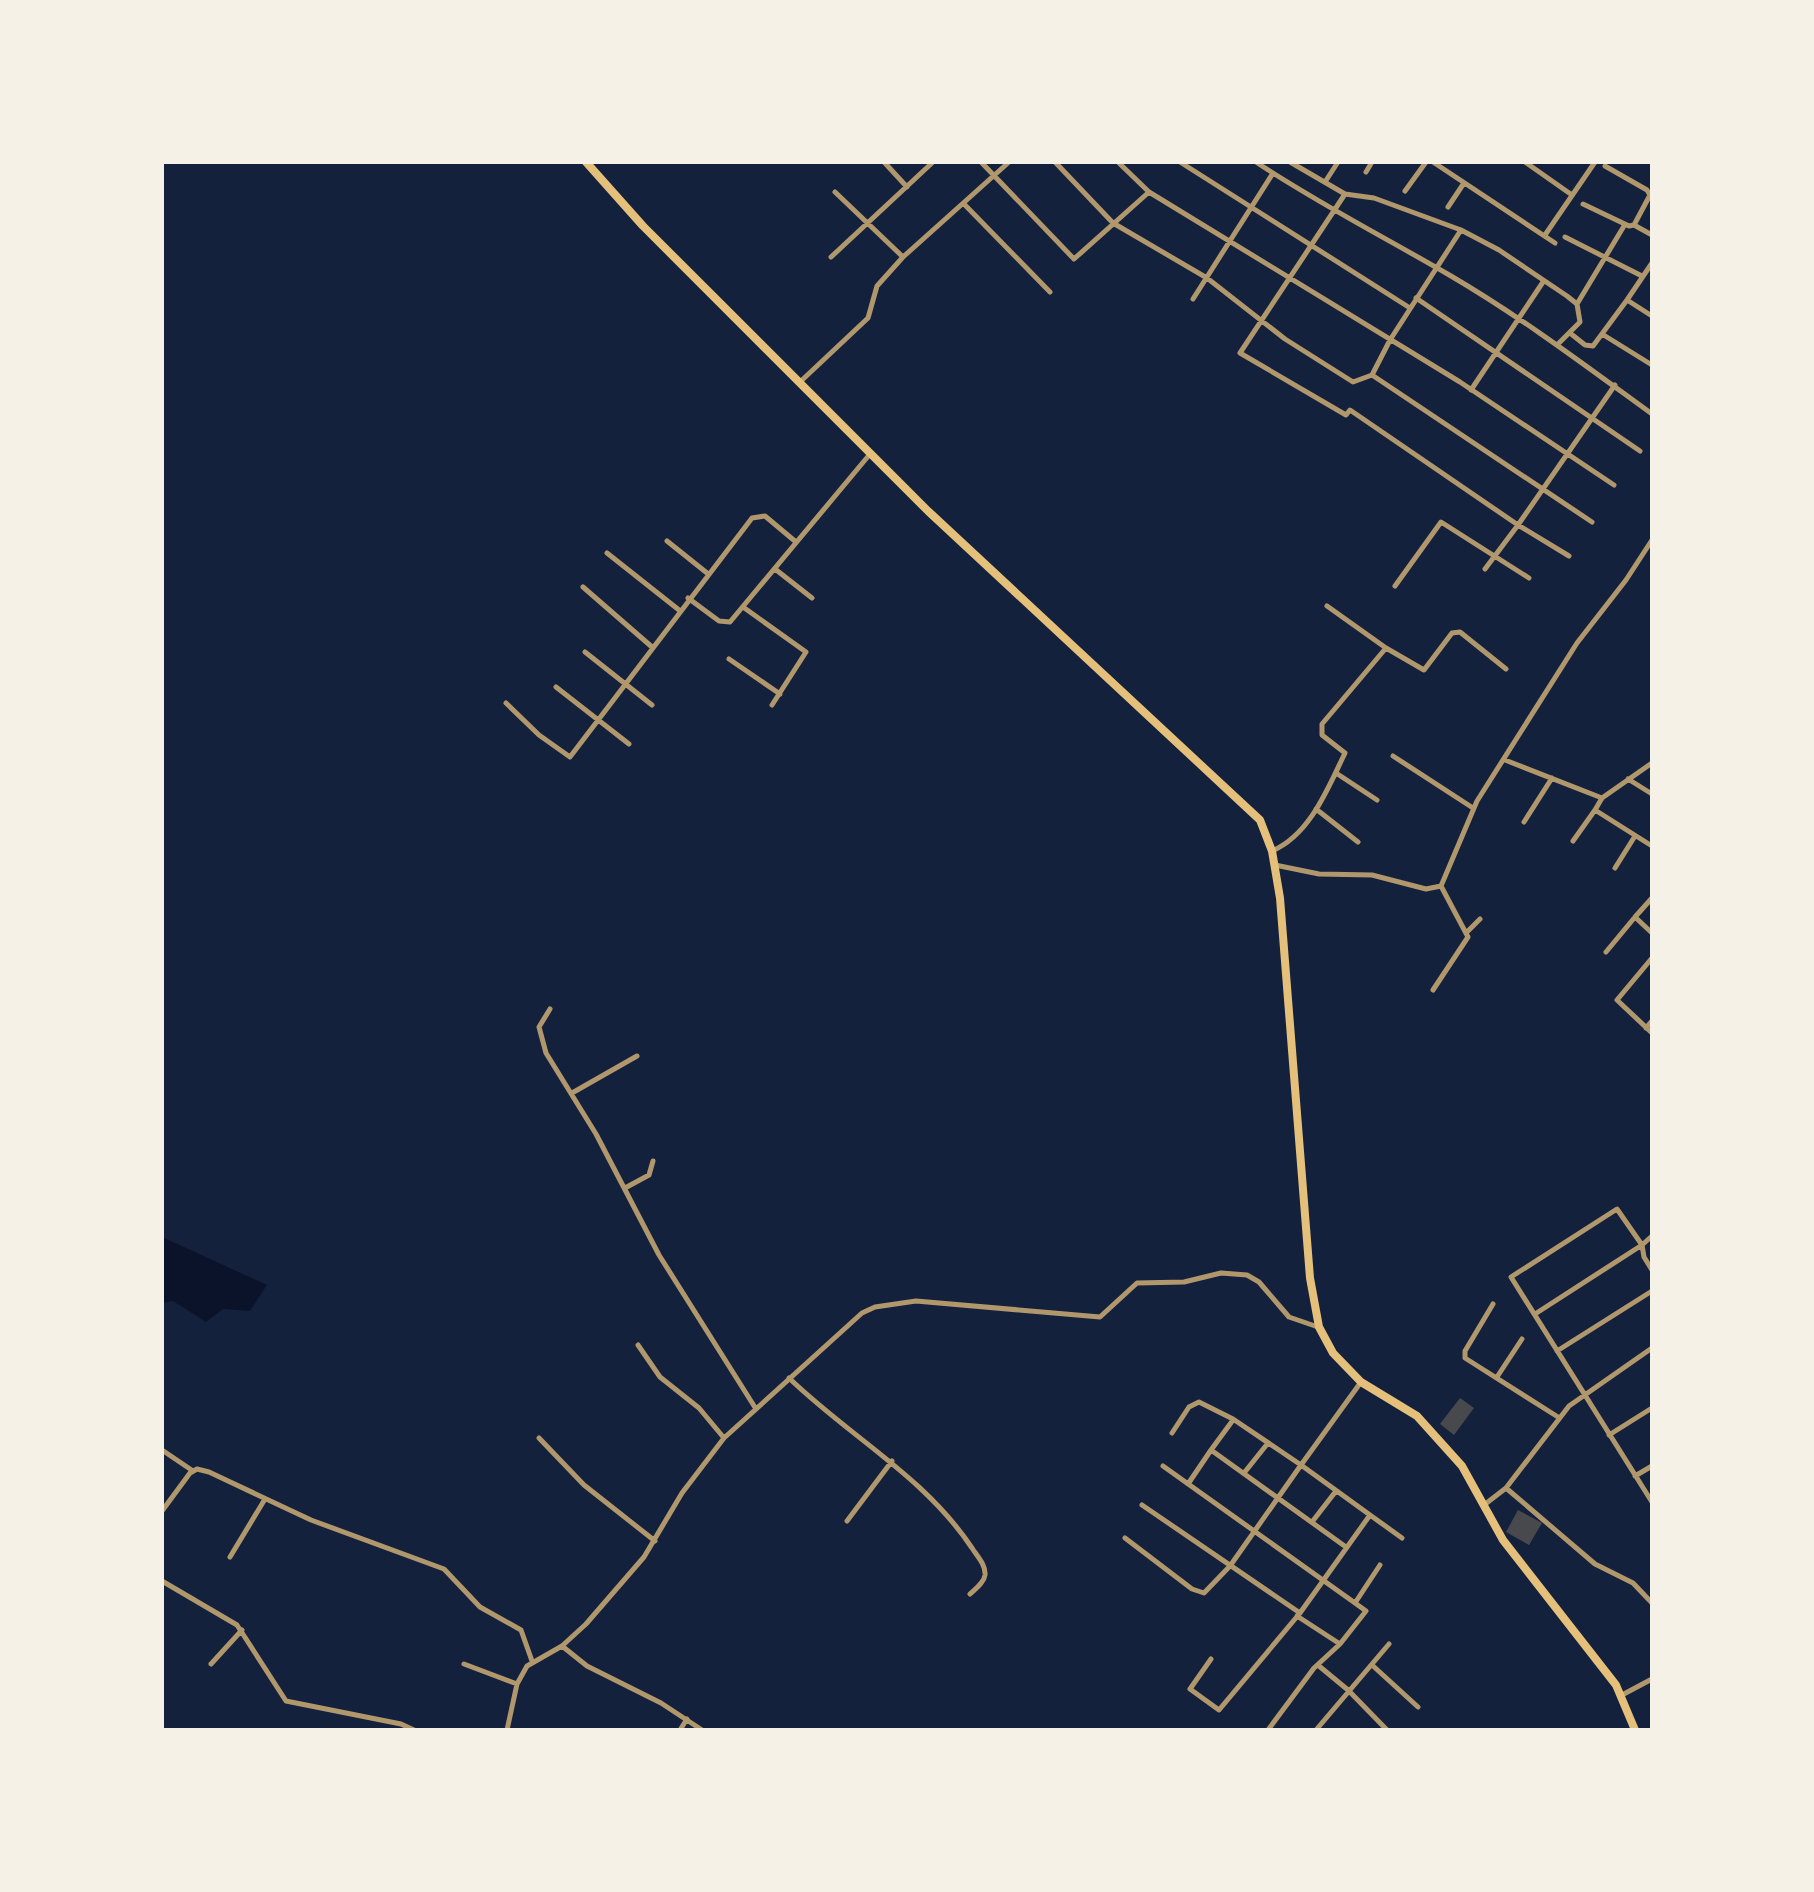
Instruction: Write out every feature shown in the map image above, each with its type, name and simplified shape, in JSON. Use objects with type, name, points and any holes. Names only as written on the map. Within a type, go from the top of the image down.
[{"type":"main road","points":[[592,164],[870,454],[1020,599],[1260,820],[1275,865],[1310,1286],[1319,1327],[1333,1353],[1361,1382],[1428,1427],[1468,1474],[1503,1540],[1622,1695],[1635,1730]]},
{"type":"street","points":[[884,162],[907,187]]},
{"type":"street","points":[[831,257],[933,162]]},
{"type":"street","points":[[981,162],[1076,259],[1149,192]]},
{"type":"street","points":[[799,383],[868,318],[877,286],[903,257],[1009,162]]},
{"type":"street","points":[[1055,162],[1113,223],[1207,278],[1353,382],[1372,375],[1390,340],[1461,230]]},
{"type":"street","points":[[1118,162],[1149,192],[1460,382],[1614,485]]},
{"type":"street","points":[[1180,162],[1410,308]]},
{"type":"street","points":[[1256,162],[1332,212],[1435,267],[1519,319],[1652,414]]},
{"type":"street","points":[[1292,162],[1345,194],[1374,198],[1461,230],[1499,250],[1577,304]]},
{"type":"street","points":[[1325,182],[1338,162]]},
{"type":"street","points":[[1366,172],[1372,162]]},
{"type":"street","points":[[1405,191],[1426,162]]},
{"type":"street","points":[[1433,162],[1555,243]]},
{"type":"street","points":[[1525,162],[1572,195]]},
{"type":"street","points":[[1545,235],[1595,162]]},
{"type":"street","points":[[1605,166],[1649,192],[1634,225]]},
{"type":"street","points":[[1193,299],[1273,173]]},
{"type":"street","points":[[1448,207],[1464,183]]},
{"type":"street","points":[[835,192],[903,257]]},
{"type":"street","points":[[1345,194],[1240,353],[1346,415],[1350,410],[1518,525],[1569,556]]},
{"type":"street","points":[[964,204],[1050,292]]},
{"type":"street","points":[[1583,204],[1624,226],[1634,225],[1652,235]]},
{"type":"street","points":[[1557,345],[1580,322],[1577,304],[1624,226]]},
{"type":"street","points":[[1565,237],[1642,276]]},
{"type":"street","points":[[1570,333],[1590,347],[1652,263]]},
{"type":"street","points":[[1471,390],[1543,282]]},
{"type":"street","points":[[1416,298],[1640,451]]},
{"type":"street","points":[[1627,300],[1652,316]]},
{"type":"street","points":[[1602,334],[1652,365]]},
{"type":"street","points":[[1372,375],[1592,522]]},
{"type":"street","points":[[1485,569],[1615,385]]},
{"type":"street","points":[[688,598],[726,623],[743,607],[870,454]]},
{"type":"street","points":[[506,703],[539,735],[570,757],[707,573],[756,515],[765,516],[796,542]]},
{"type":"street","points":[[1395,586],[1441,522],[1529,578]]},
{"type":"street","points":[[1441,886],[1473,808],[1577,643],[1626,580],[1652,540]]},
{"type":"street","points":[[667,541],[707,573]]},
{"type":"street","points":[[607,553],[679,610]]},
{"type":"street","points":[[775,569],[812,598]]},
{"type":"street","points":[[583,587],[652,647]]},
{"type":"street","points":[[1327,606],[1386,648],[1424,670],[1452,633],[1460,632],[1506,669]]},
{"type":"street","points":[[743,607],[806,652],[772,705]]},
{"type":"street","points":[[1272,851],[1290,841],[1316,809],[1345,753],[1322,735],[1321,726],[1386,648]]},
{"type":"street","points":[[585,652],[652,705]]},
{"type":"street","points":[[729,659],[780,694]]},
{"type":"street","points":[[556,687],[629,744]]},
{"type":"street","points":[[1393,756],[1473,808]]},
{"type":"street","points":[[1505,760],[1602,798]]},
{"type":"street","points":[[1573,841],[1602,798],[1652,763]]},
{"type":"street","points":[[1336,773],[1377,800]]},
{"type":"street","points":[[1524,822],[1552,778]]},
{"type":"street","points":[[1628,779],[1652,794]]},
{"type":"street","points":[[1316,809],[1358,842]]},
{"type":"street","points":[[1595,810],[1652,846]]},
{"type":"street","points":[[1615,868],[1635,836]]},
{"type":"street","points":[[1275,865],[1323,874],[1372,875],[1426,889],[1441,886]]},
{"type":"street","points":[[1433,990],[1467,940],[1467,932],[1441,886]]},
{"type":"street","points":[[1606,952],[1652,898]]},
{"type":"street","points":[[1635,917],[1652,933]]},
{"type":"street","points":[[1467,932],[1480,919]]},
{"type":"street","points":[[1652,958],[1617,1000],[1652,1033]]},
{"type":"street","points":[[550,1009],[539,1027],[542,1042],[625,1188],[659,1255],[756,1409]]},
{"type":"street","points":[[1646,1028],[1652,1021]]},
{"type":"street","points":[[572,1093],[637,1056]]},
{"type":"street","points":[[625,1188],[649,1175],[653,1161]]},
{"type":"street","points":[[1652,1270],[1644,1257],[1642,1245],[1617,1209],[1511,1277],[1652,1502]]},
{"type":"street","points":[[1535,1314],[1652,1236]]},
{"type":"street","points":[[507,1730],[517,1684],[532,1661],[562,1646],[586,1624],[655,1541],[682,1493],[724,1438],[862,1313],[896,1303],[946,1303],[997,1311],[1100,1317],[1110,1312],[1130,1287],[1141,1282],[1184,1282],[1221,1273],[1238,1273],[1259,1282],[1289,1317],[1319,1327]]},
{"type":"street","points":[[1557,1351],[1652,1291]]},
{"type":"street","points":[[1493,1304],[1464,1354],[1558,1417]]},
{"type":"street","points":[[1497,1377],[1522,1339]]},
{"type":"street","points":[[638,1345],[660,1377],[699,1408],[724,1438]]},
{"type":"street","points":[[1484,1505],[1506,1488],[1558,1417],[1584,1393],[1652,1348]]},
{"type":"street","points":[[789,1378],[837,1421],[892,1461],[942,1507],[980,1559],[985,1578],[970,1594]]},
{"type":"street","points":[[1125,1538],[1199,1592],[1209,1590],[1255,1532],[1361,1382]]},
{"type":"street","points":[[1172,1433],[1189,1407],[1199,1402],[1233,1419],[1402,1538]]},
{"type":"street","points":[[1609,1435],[1652,1408]]},
{"type":"street","points":[[1188,1484],[1233,1419]]},
{"type":"street","points":[[539,1438],[584,1485],[655,1541]]},
{"type":"street","points":[[1244,1473],[1268,1443]]},
{"type":"street","points":[[162,1450],[193,1471],[209,1472],[388,1551],[444,1569],[480,1607],[521,1630],[532,1661]]},
{"type":"street","points":[[1211,1450],[1346,1547]]},
{"type":"street","points":[[847,1521],[892,1461]]},
{"type":"street","points":[[1163,1466],[1366,1611],[1340,1644],[1314,1668],[1268,1730]]},
{"type":"street","points":[[1635,1476],[1652,1466]]},
{"type":"street","points":[[162,1511],[193,1471]]},
{"type":"street","points":[[1506,1488],[1595,1564],[1633,1583],[1652,1603]]},
{"type":"street","points":[[1312,1522],[1337,1491]]},
{"type":"street","points":[[230,1557],[265,1499]]},
{"type":"street","points":[[1142,1505],[1340,1644]]},
{"type":"street","points":[[1211,1659],[1190,1689],[1219,1710],[1298,1615],[1370,1515]]},
{"type":"street","points":[[1355,1603],[1380,1565]]},
{"type":"street","points":[[162,1581],[242,1630],[286,1701],[301,1707],[401,1724],[414,1730]]},
{"type":"street","points":[[211,1664],[242,1630]]},
{"type":"street","points":[[1316,1730],[1389,1644]]},
{"type":"street","points":[[562,1646],[587,1666],[702,1730]]},
{"type":"street","points":[[464,1664],[517,1684]]},
{"type":"street","points":[[1372,1665],[1418,1707]]},
{"type":"street","points":[[1319,1666],[1387,1730]]},
{"type":"street","points":[[1622,1695],[1652,1679]]},
{"type":"street","points":[[680,1730],[687,1719]]},
{"type":"water","points":[[162,1237],[267,1285],[250,1311],[223,1309],[206,1322],[173,1301],[162,1303]]},
{"type":"building","points":[[1460,1398],[1474,1408],[1454,1435],[1440,1424]]},
{"type":"building","points":[[1518,1510],[1542,1523],[1529,1545],[1506,1532]]}]
